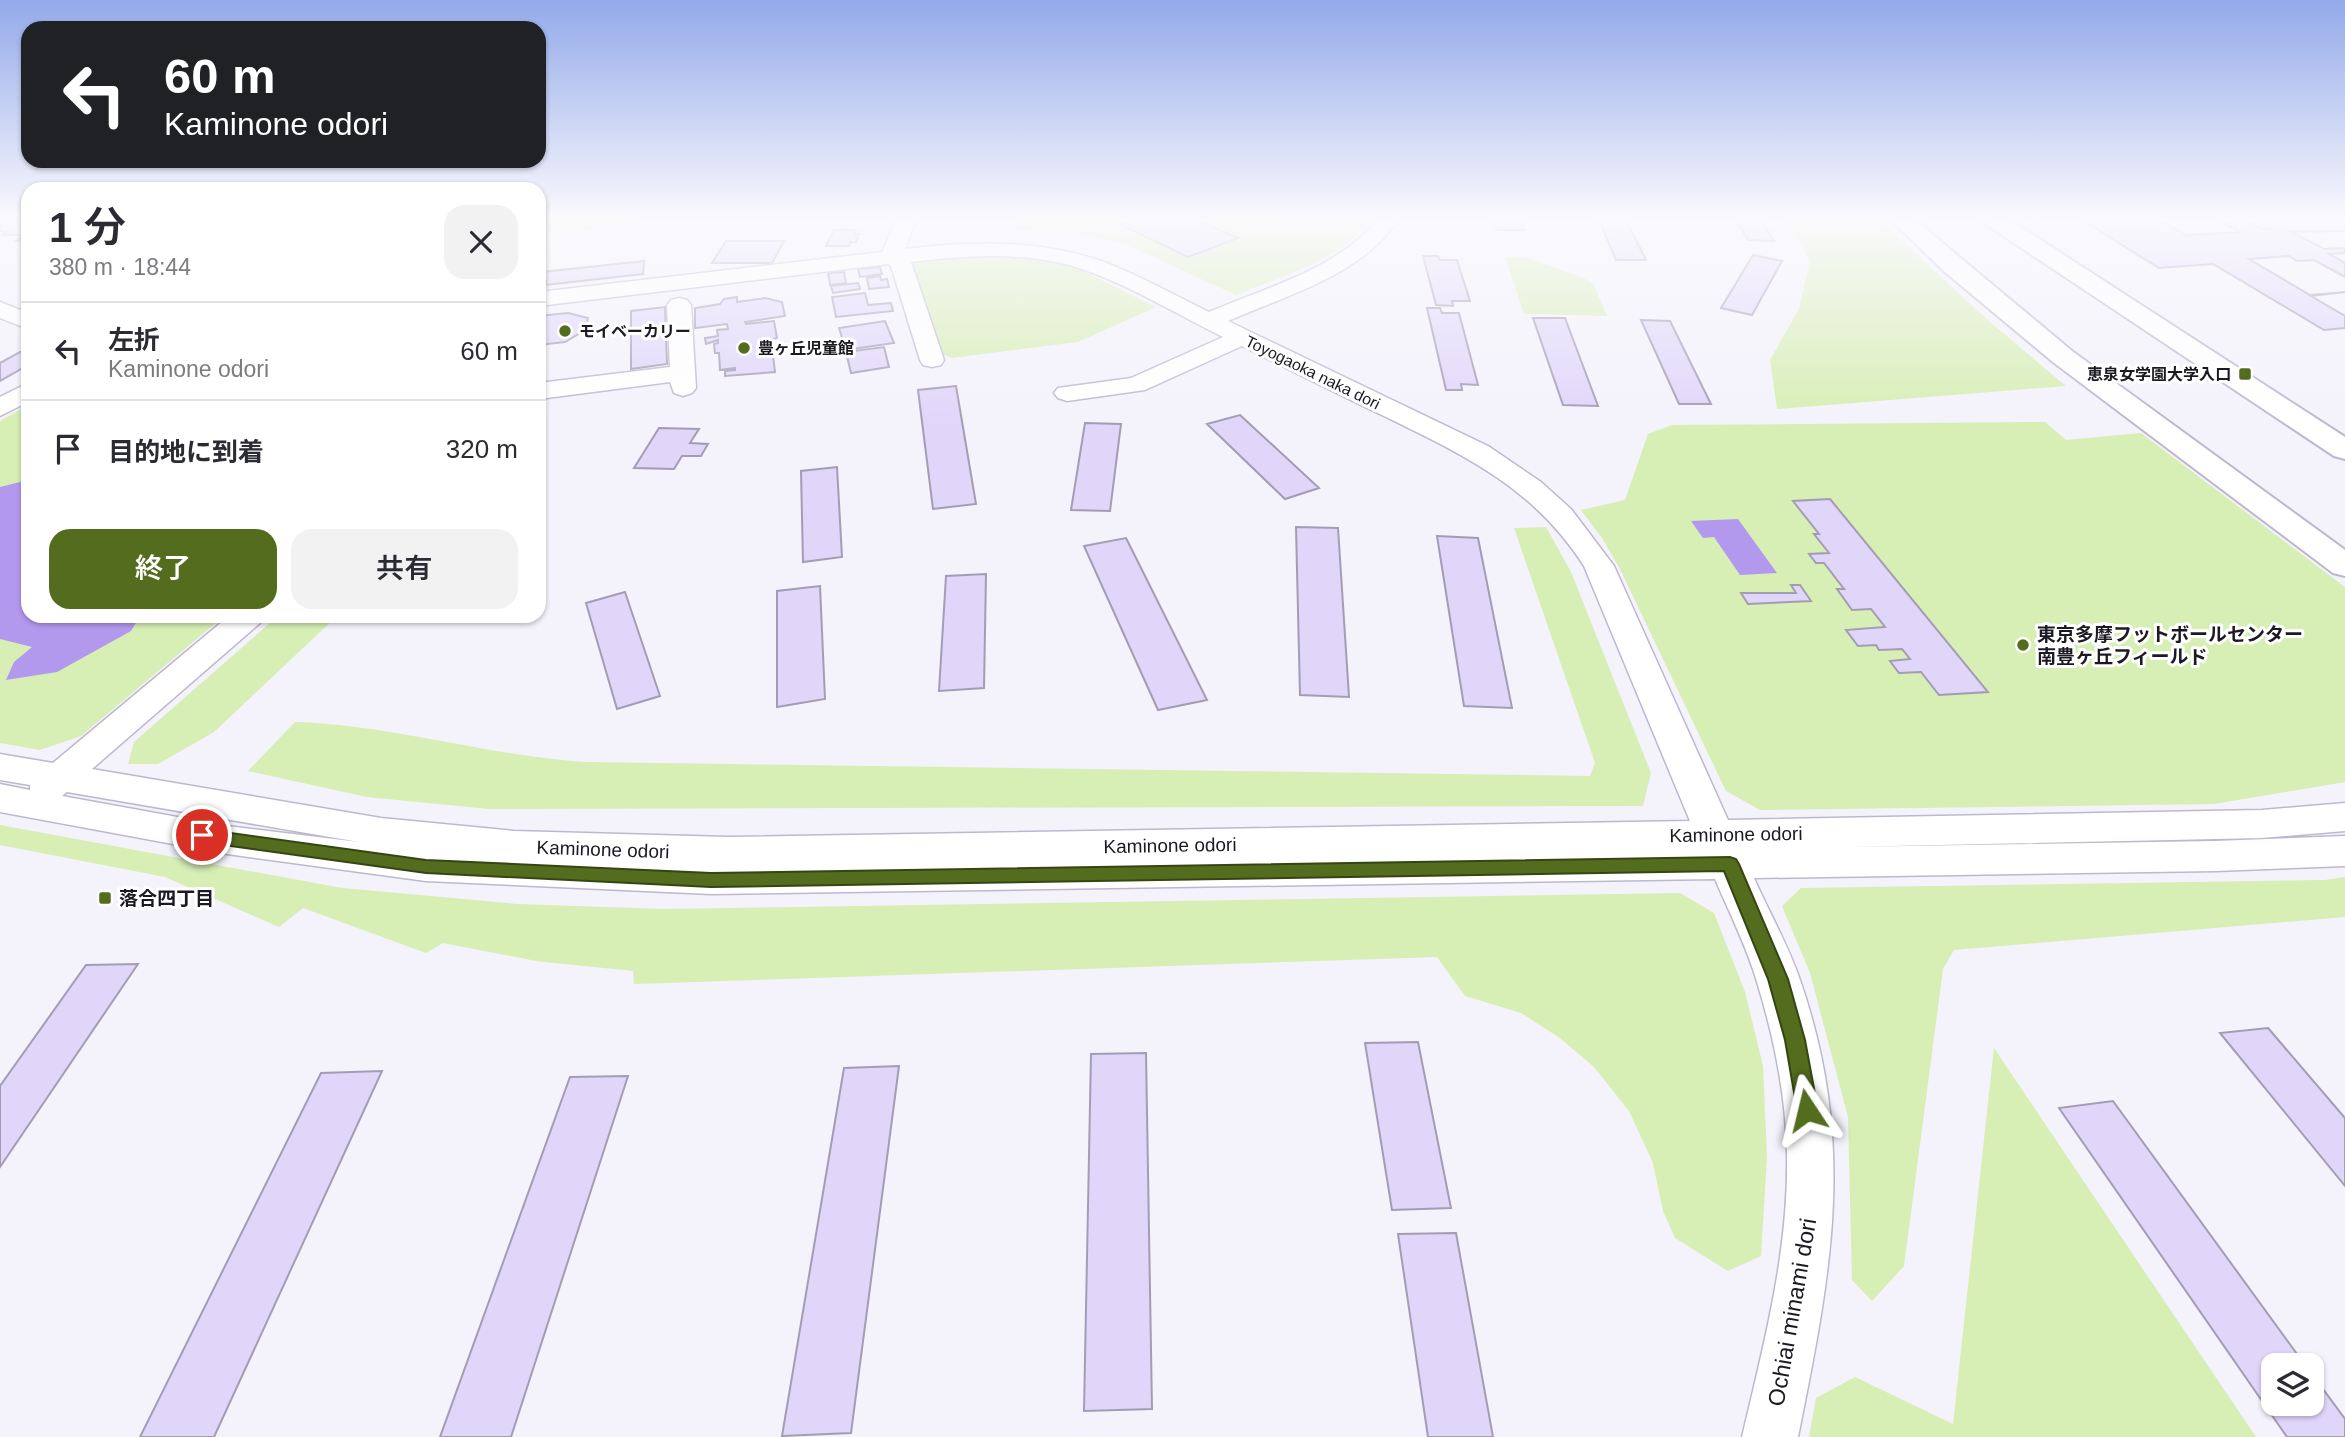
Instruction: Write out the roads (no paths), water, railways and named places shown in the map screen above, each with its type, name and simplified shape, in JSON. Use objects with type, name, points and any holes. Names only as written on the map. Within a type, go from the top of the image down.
[{"type":"main road","points":[[1979,287],[2064,357],[2345,566]]},
{"type":"main road","points":[[2097,287],[2345,450]]},
{"type":"street","name":"Toyogaoka naka dori","points":[[546,298],[639,287]]},
{"type":"street","points":[[909,287],[932,360]]},
{"type":"street","name":"Toyogaoka naka dori","points":[[1139,287],[1478,452],[1524,481],[1568,521],[1599,566],[1723,850]]},
{"type":"street","points":[[1209,321],[1281,287]]},
{"type":"street","points":[[0,308],[21,300]]},
{"type":"street","points":[[546,390],[682,380],[679,305]]},
{"type":"street","points":[[0,308],[21,318]]},
{"type":"street","points":[[1078,388],[1161,381],[1242,337]]},
{"type":"street","points":[[0,408],[21,395]]},
{"type":"street","points":[[14,801],[59,778],[241,623]]},
{"type":"street","name":"Kaminone odori","points":[[0,767],[448,841],[652,851],[1723,850],[2239,856],[2345,851]]},
{"type":"street","name":"Kaminone odori","points":[[14,801],[292,849],[426,866],[566,875],[711,880],[961,877],[1723,850],[2235,825],[2345,817]]},
{"type":"street","name":"Ochiai minami dori","points":[[1723,850],[1778,979],[1795,1040],[1807,1110],[1811,1178],[1806,1253],[1770,1437]]},
{"type":"place","name":"モイベーカリー","points":[[565,331]]},
{"type":"place","name":"豊ヶ丘児童館","points":[[744,348]]},
{"type":"place","name":"恵泉女学園大学入口","points":[[2245,374]]},
{"type":"place","name":"東京多摩フットボールセンター 南豊ヶ丘フィールド","points":[[2023,645]]},
{"type":"place","name":"落合四丁目","points":[[105,898]]}]
